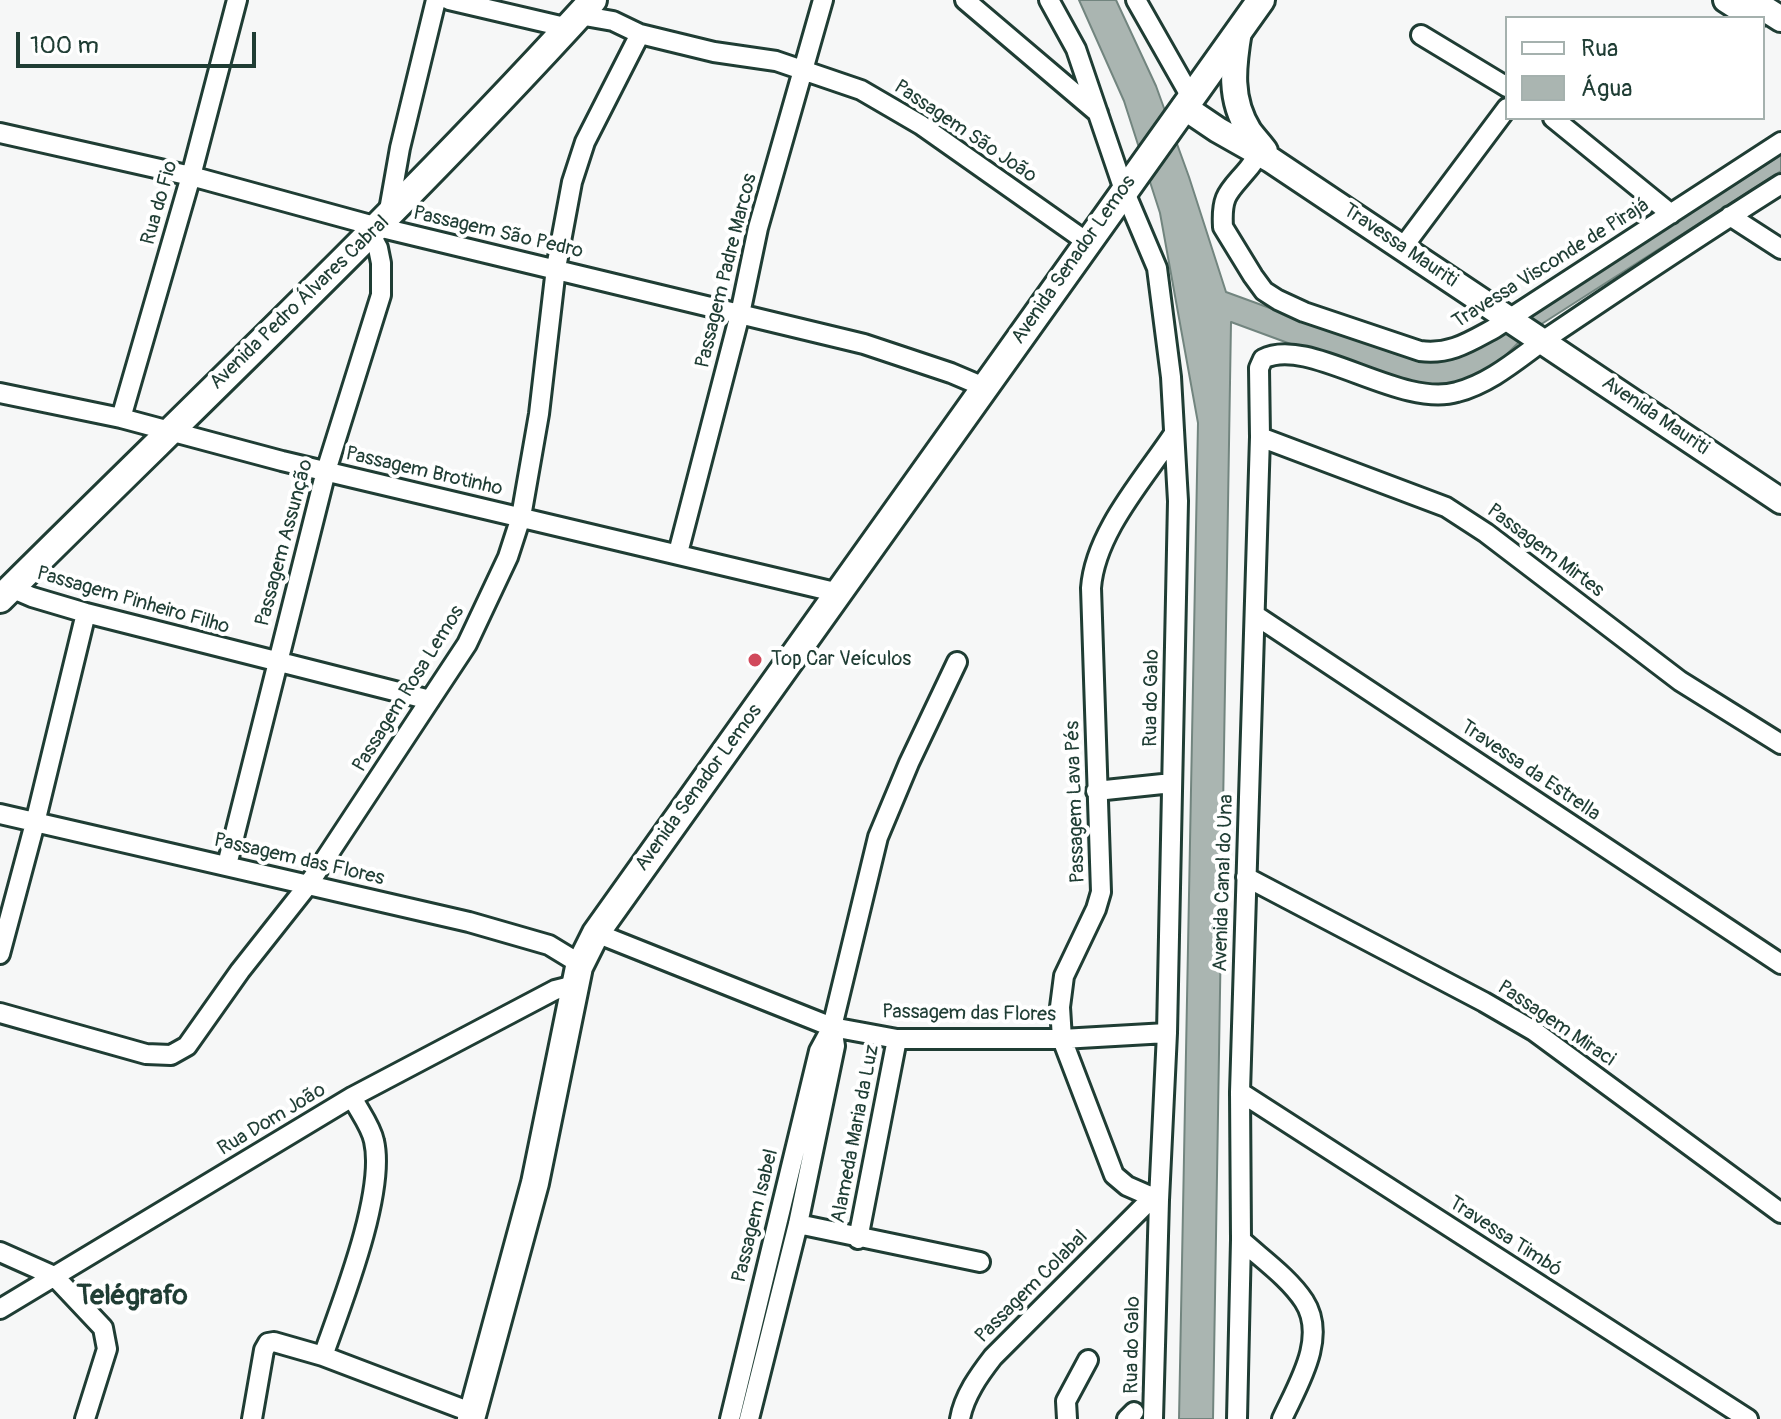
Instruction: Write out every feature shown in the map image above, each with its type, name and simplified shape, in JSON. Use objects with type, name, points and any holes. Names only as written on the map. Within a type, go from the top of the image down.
[{"type":"main road","name":"Avenida Senador Lemos","points":[[472,1416],[535,1183],[577,976],[596,933],[1261,0]]},
{"type":"main road","points":[[1726,0],[1756,13],[1781,19]]},
{"type":"main road","name":"Avenida Pedro Álvares Cabral","points":[[6,593],[379,227],[580,14]]},
{"type":"main road","points":[[1765,21],[1781,35]]},
{"type":"main road","name":"Travessa Mauriti","points":[[1239,31],[1234,60],[1235,100],[1264,153]]},
{"type":"main road","name":"Travessa Mauriti","points":[[1184,107],[1264,153],[1522,328]]},
{"type":"main road","name":"Avenida Mauriti","points":[[1522,328],[1781,501]]},
{"type":"street","name":"Rua do Fio","points":[[121,418],[191,176],[237,0]]},
{"type":"street","name":"Passagem Assunção","points":[[227,865],[326,471],[381,295],[379,227],[436,0]]},
{"type":"street","name":"Passagem São João","points":[[449,0],[580,14],[613,21],[640,34],[805,69],[861,90],[921,125],[1087,242]]},
{"type":"street","name":"Passagem Padre Marcos","points":[[678,553],[740,314],[758,228],[823,0]]},
{"type":"street","points":[[965,0],[1100,114]]},
{"type":"street","name":"Rua do Galo","points":[[1049,0],[1076,49],[1124,190],[1157,268],[1171,377],[1178,501],[1167,1033],[1156,1199],[1153,1419]]},
{"type":"street","points":[[1136,0],[1184,107]]},
{"type":"street","name":"Passagem Rosa Lemos","points":[[0,1013],[146,1054],[171,1055],[187,1046],[240,971],[308,885],[467,644],[508,557],[521,517],[539,414],[556,268],[572,182],[581,153],[640,34]]},
{"type":"street","points":[[1421,35],[1505,86]]},
{"type":"street","points":[[1403,247],[1505,111]]},
{"type":"street","points":[[1555,120],[1671,214]]},
{"type":"street","name":"Passagem São Pedro","points":[[0,133],[191,176],[379,227],[864,344],[984,387]]},
{"type":"street","name":"Travessa Visconde de Pirajá","points":[[1272,354],[1299,355],[1422,394],[1454,394],[1484,382],[1522,328],[1671,214],[1781,142]]},
{"type":"street","name":"Travessa Visconde de Pirajá","points":[[1264,153],[1224,199],[1223,227],[1264,291],[1332,322],[1433,353],[1522,328],[1730,216],[1781,184]]},
{"type":"street","points":[[1730,216],[1781,249]]},
{"type":"street","name":"Avenida Canal do Una","points":[[1237,1419],[1240,1092],[1260,437],[1259,368],[1263,359],[1272,354]]},
{"type":"street","name":"Passagem Brotinho","points":[[0,393],[121,418],[326,471],[839,593]]},
{"type":"street","name":"Passagem Lava Pés","points":[[1156,1199],[1127,1186],[1114,1175],[1062,1039],[1060,1007],[1064,976],[1101,892],[1092,566],[1110,530],[1173,435]]},
{"type":"street","name":"Passagem Mirtes","points":[[1260,437],[1446,507],[1486,533],[1680,681],[1781,744]]},
{"type":"street","name":"Passagem Pinheiro Filho","points":[[6,593],[32,597],[277,663],[430,700]]},
{"type":"street","points":[[0,954],[86,613]]},
{"type":"street","name":"Travessa da Estrella","points":[[1255,615],[1781,964]]},
{"type":"street","name":"Passagem Isabel","points":[[730,1419],[819,1051],[832,1027],[878,837],[957,662]]},
{"type":"street","points":[[1096,791],[1172,783]]},
{"type":"street","name":"Passagem das Flores","points":[[0,814],[535,940],[561,952],[577,976]]},
{"type":"street","name":"Passagem Miraci","points":[[1246,877],[1534,1031],[1781,1213]]},
{"type":"street","name":"Passagem das Flores","points":[[596,933],[832,1027],[897,1039],[1062,1039],[1167,1033]]},
{"type":"street","name":"Rua Dom João","points":[[0,1309],[352,1097],[577,976]]},
{"type":"street","name":"Passagem Isabel","points":[[749,1419],[798,1224],[835,1046],[832,1027]]},
{"type":"street","name":"Alameda Maria da Luz","points":[[858,1239],[897,1039]]},
{"type":"street","name":"Travessa Timbó","points":[[1240,1092],[1748,1419]]},
{"type":"street","points":[[323,1356],[360,1247],[375,1164],[372,1134],[352,1097]]},
{"type":"street","name":"Passagem Colabal","points":[[960,1419],[962,1408],[978,1377],[993,1357],[1156,1199]]},
{"type":"street","points":[[798,1224],[858,1239],[980,1262]]},
{"type":"street","points":[[1241,1240],[1297,1292],[1306,1303],[1310,1315],[1312,1345],[1282,1419]]},
{"type":"street","points":[[0,1252],[54,1276],[103,1328],[107,1349],[85,1419]]},
{"type":"street","points":[[252,1419],[263,1354],[268,1343],[277,1342],[323,1356],[472,1416]]},
{"type":"street","points":[[1067,1419],[1066,1401],[1088,1360]]},
{"type":"water","points":[[1079,0],[1116,0],[1156,86],[1226,292],[1396,354],[1428,362],[1454,359],[1474,351],[1781,155],[1781,171],[1529,332],[1501,360],[1467,380],[1434,388],[1410,384],[1231,322],[1213,1419],[1179,1419],[1198,423],[1160,213],[1124,101]]},
{"type":"place","name":"Top Car Veículos","points":[[755,660]]},
{"type":"district","name":"Telégrafo","points":[[132,1297]]}]
